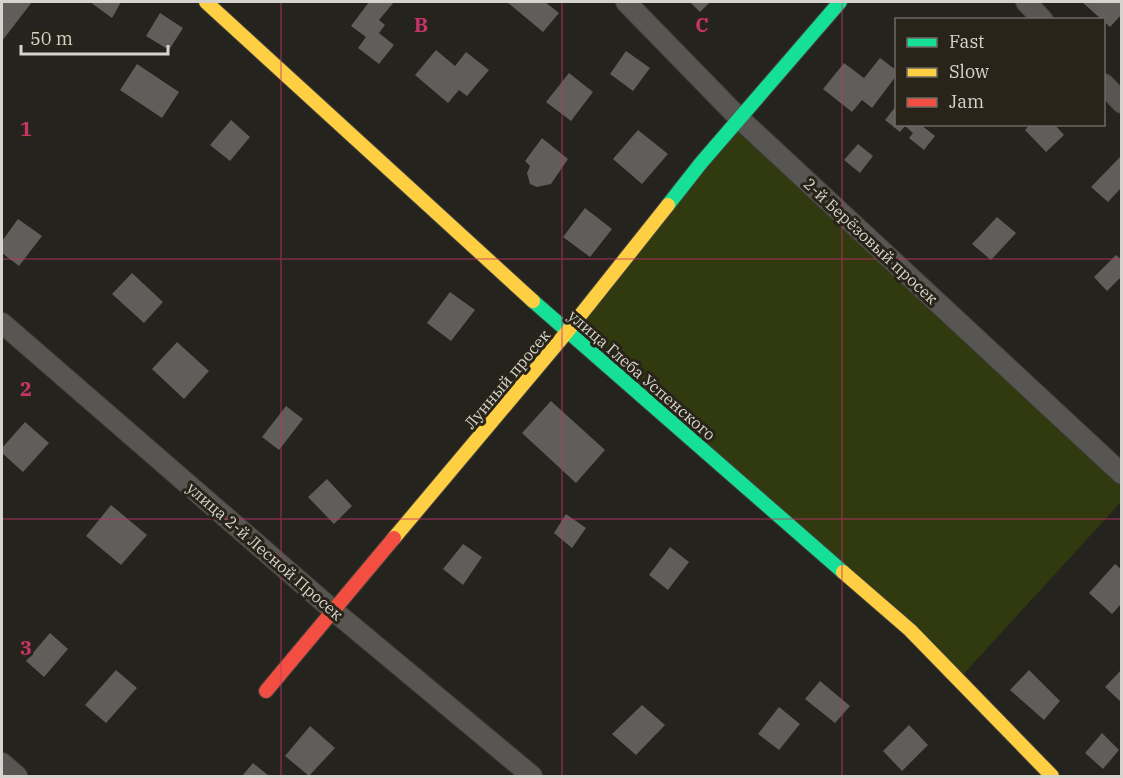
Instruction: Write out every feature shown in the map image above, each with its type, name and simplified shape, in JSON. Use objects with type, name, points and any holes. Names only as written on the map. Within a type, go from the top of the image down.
[{"type":"street","name":"улица Глеба Успенского","points":[[206,2],[567,332],[910,630],[1052,777]]},
{"type":"street","name":"2-й Берёзовый просек","points":[[626,2],[739,118],[1122,474]]},
{"type":"street","name":"Лунный просек","points":[[266,692],[567,332],[701,163],[840,2]]},
{"type":"street","points":[[1026,2],[1040,18]]},
{"type":"street","points":[[1105,85],[1122,103]]},
{"type":"street","name":"улица 2-й Лесной Просек","points":[[2,323],[334,611],[532,777]]},
{"type":"street","points":[[2,763],[17,777]]},
{"type":"green space","points":[[739,118],[1121,474],[1121,502],[958,680],[567,332]]},
{"type":"building","points":[[2,2],[32,2],[2,41]]},
{"type":"building","points":[[90,2],[121,2],[112,18]]},
{"type":"building","points":[[369,2],[394,2],[379,20],[385,25],[379,33],[394,45],[379,64],[358,48],[366,37],[351,26]]},
{"type":"building","points":[[507,2],[545,2],[559,13],[543,32]]},
{"type":"building","points":[[690,2],[710,2],[700,12]]},
{"type":"building","points":[[1082,2],[1122,2],[1122,14],[1110,27],[1105,23],[1105,18],[1100,18]]},
{"type":"building","points":[[160,13],[183,28],[169,50],[146,36]]},
{"type":"building","points":[[436,50],[455,66],[466,52],[489,70],[467,96],[459,90],[448,103],[415,75]]},
{"type":"building","points":[[626,51],[650,68],[633,91],[610,74]]},
{"type":"building","points":[[880,58],[895,69],[895,77],[872,108],[862,100],[852,112],[823,89],[844,63],[864,78]]},
{"type":"building","points":[[137,64],[179,92],[162,118],[120,90]]},
{"type":"building","points":[[569,73],[593,92],[571,121],[546,102]]},
{"type":"building","points":[[895,107],[895,126],[905,126],[900,132],[885,120]]},
{"type":"building","points":[[231,120],[250,137],[230,161],[210,145]]},
{"type":"building","points":[[905,126],[922,126],[935,136],[924,150],[909,138],[913,133]]},
{"type":"building","points":[[1028,126],[1056,126],[1064,135],[1046,152],[1025,130]]},
{"type":"building","points":[[638,130],[668,154],[642,184],[613,159]]},
{"type":"building","points":[[542,138],[568,159],[551,184],[537,187],[530,184],[527,173],[530,166],[525,161]]},
{"type":"building","points":[[858,144],[873,156],[860,173],[844,160]]},
{"type":"building","points":[[1122,155],[1122,187],[1108,202],[1091,187]]},
{"type":"building","points":[[585,208],[612,229],[590,257],[563,237]]},
{"type":"building","points":[[997,217],[1016,233],[991,260],[972,244]]},
{"type":"building","points":[[18,219],[42,236],[19,266],[2,253],[2,241]]},
{"type":"building","points":[[1116,255],[1122,260],[1122,276],[1107,291],[1094,277]]},
{"type":"building","points":[[132,273],[163,302],[144,323],[112,294]]},
{"type":"building","points":[[450,292],[475,310],[451,341],[427,323]]},
{"type":"building","points":[[177,342],[209,371],[184,399],[152,369]]},
{"type":"building","points":[[551,401],[605,450],[576,483],[522,433]]},
{"type":"building","points":[[286,406],[303,419],[279,450],[262,437]]},
{"type":"building","points":[[25,422],[49,443],[23,472],[2,453],[2,448]]},
{"type":"building","points":[[327,479],[352,506],[334,524],[308,497]]},
{"type":"building","points":[[111,505],[147,535],[121,565],[86,536]]},
{"type":"building","points":[[566,514],[586,528],[572,548],[554,533]]},
{"type":"building","points":[[463,544],[482,557],[463,585],[443,569]]},
{"type":"building","points":[[670,547],[689,562],[668,590],[649,575]]},
{"type":"building","points":[[1115,564],[1122,570],[1122,603],[1112,614],[1089,593]]},
{"type":"building","points":[[50,633],[68,649],[44,677],[26,661]]},
{"type":"building","points":[[1122,669],[1122,703],[1105,687]]},
{"type":"building","points":[[116,670],[137,688],[106,723],[85,705]]},
{"type":"building","points":[[1029,670],[1060,701],[1044,720],[1010,690]]},
{"type":"building","points":[[820,681],[850,706],[835,723],[805,699]]},
{"type":"building","points":[[642,705],[665,725],[636,755],[612,734]]},
{"type":"building","points":[[779,707],[800,724],[779,750],[758,734]]},
{"type":"building","points":[[909,725],[928,745],[902,771],[883,751]]},
{"type":"building","points":[[310,726],[335,748],[309,776],[285,756]]},
{"type":"building","points":[[1102,733],[1119,750],[1103,769],[1085,753]]},
{"type":"building","points":[[253,763],[269,776],[242,776]]},
{"type":"traffic: fast","points":[[668,205],[701,163],[840,2]]},
{"type":"traffic: fast","points":[[533,301],[843,572]]},
{"type":"traffic: slow","points":[[206,2],[533,301]]},
{"type":"traffic: slow","points":[[394,538],[567,332],[668,205]]},
{"type":"traffic: slow","points":[[843,572],[910,630],[1052,776]]},
{"type":"traffic: jam","points":[[266,691],[394,538]]}]
